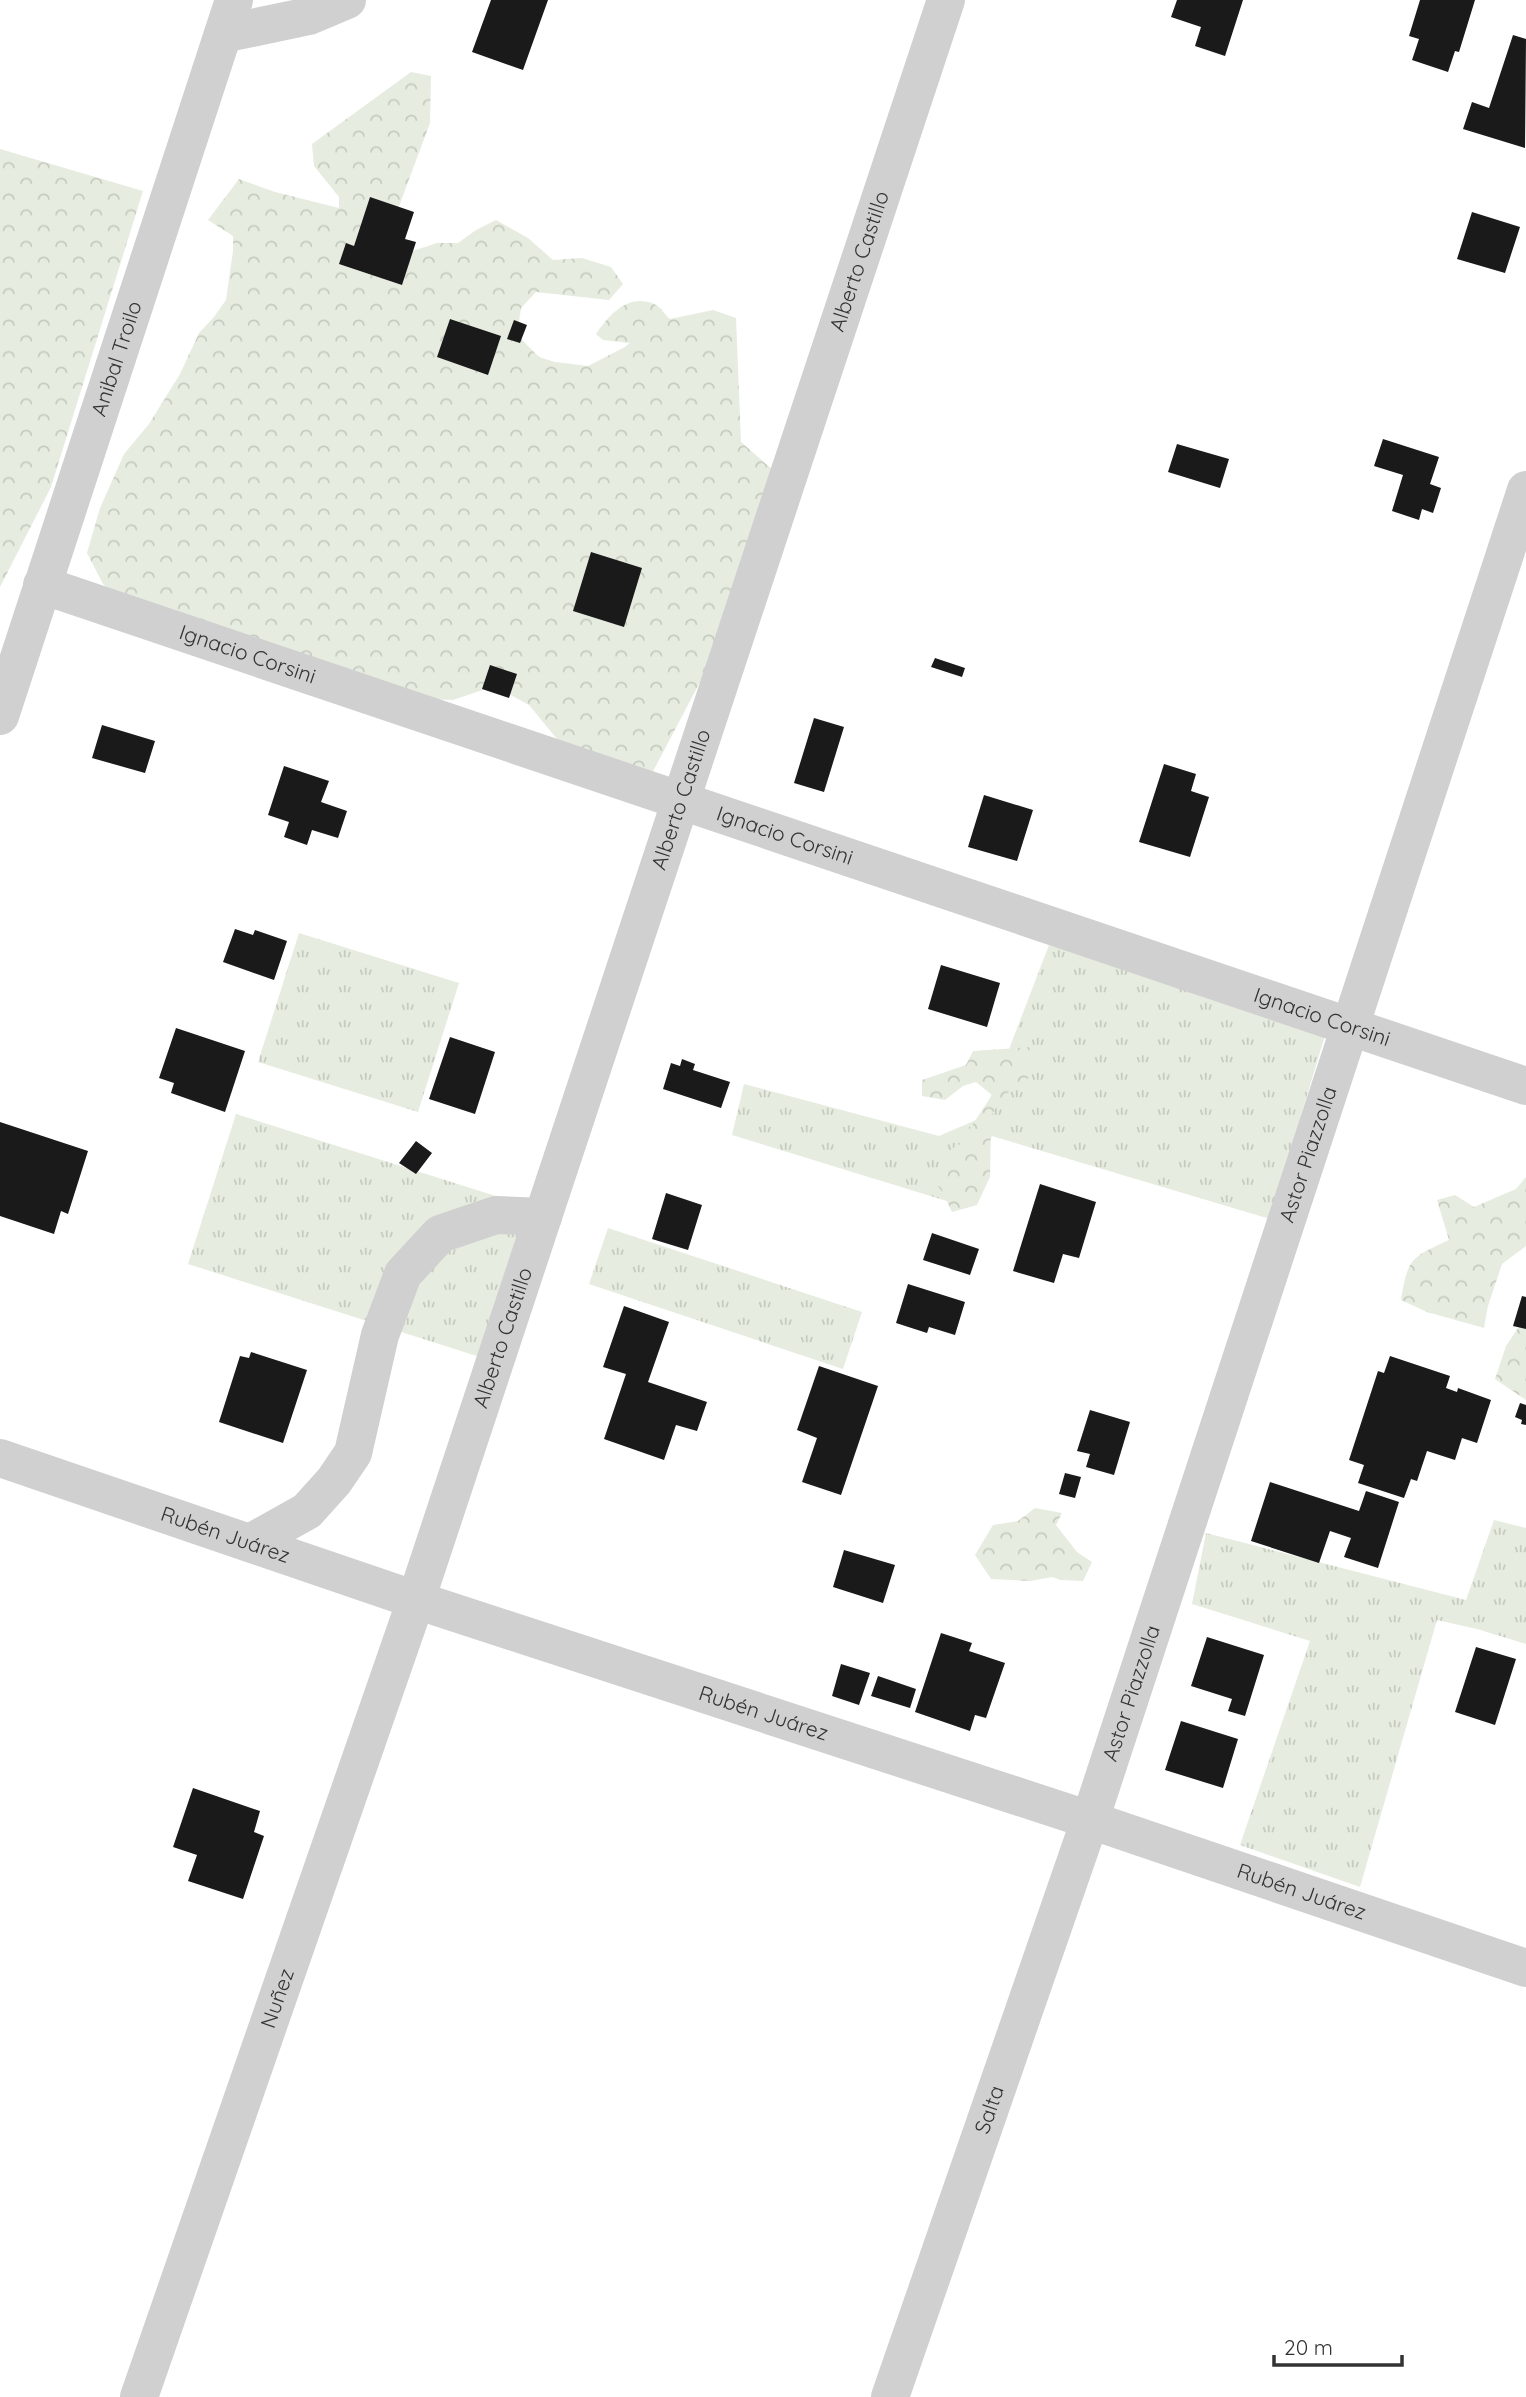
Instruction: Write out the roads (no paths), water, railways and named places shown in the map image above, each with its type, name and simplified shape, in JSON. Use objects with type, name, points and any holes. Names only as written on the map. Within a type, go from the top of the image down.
[{"type":"street","points":[[228,17],[309,16],[347,0]]},
{"type":"street","name":"Alberto Castillo","points":[[416,1600],[946,0]]},
{"type":"street","name":"Anibal Troilo","points":[[0,716],[228,17]]},
{"type":"street","name":"Astor Piazzolla","points":[[1090,1820],[1526,490]]},
{"type":"street","name":"Ignacio Corsini","points":[[42,585],[1526,1086]]},
{"type":"street","points":[[250,1543],[307,1511],[334,1481],[353,1453],[380,1335],[403,1274],[440,1234],[496,1215],[543,1217]]},
{"type":"street","name":"Rubén Juárez","points":[[0,1458],[416,1600],[1090,1820],[1526,1968]]},
{"type":"street","name":"Nuñez","points":[[139,2397],[416,1600]]},
{"type":"street","name":"Salta","points":[[890,2397],[1090,1820]]}]
